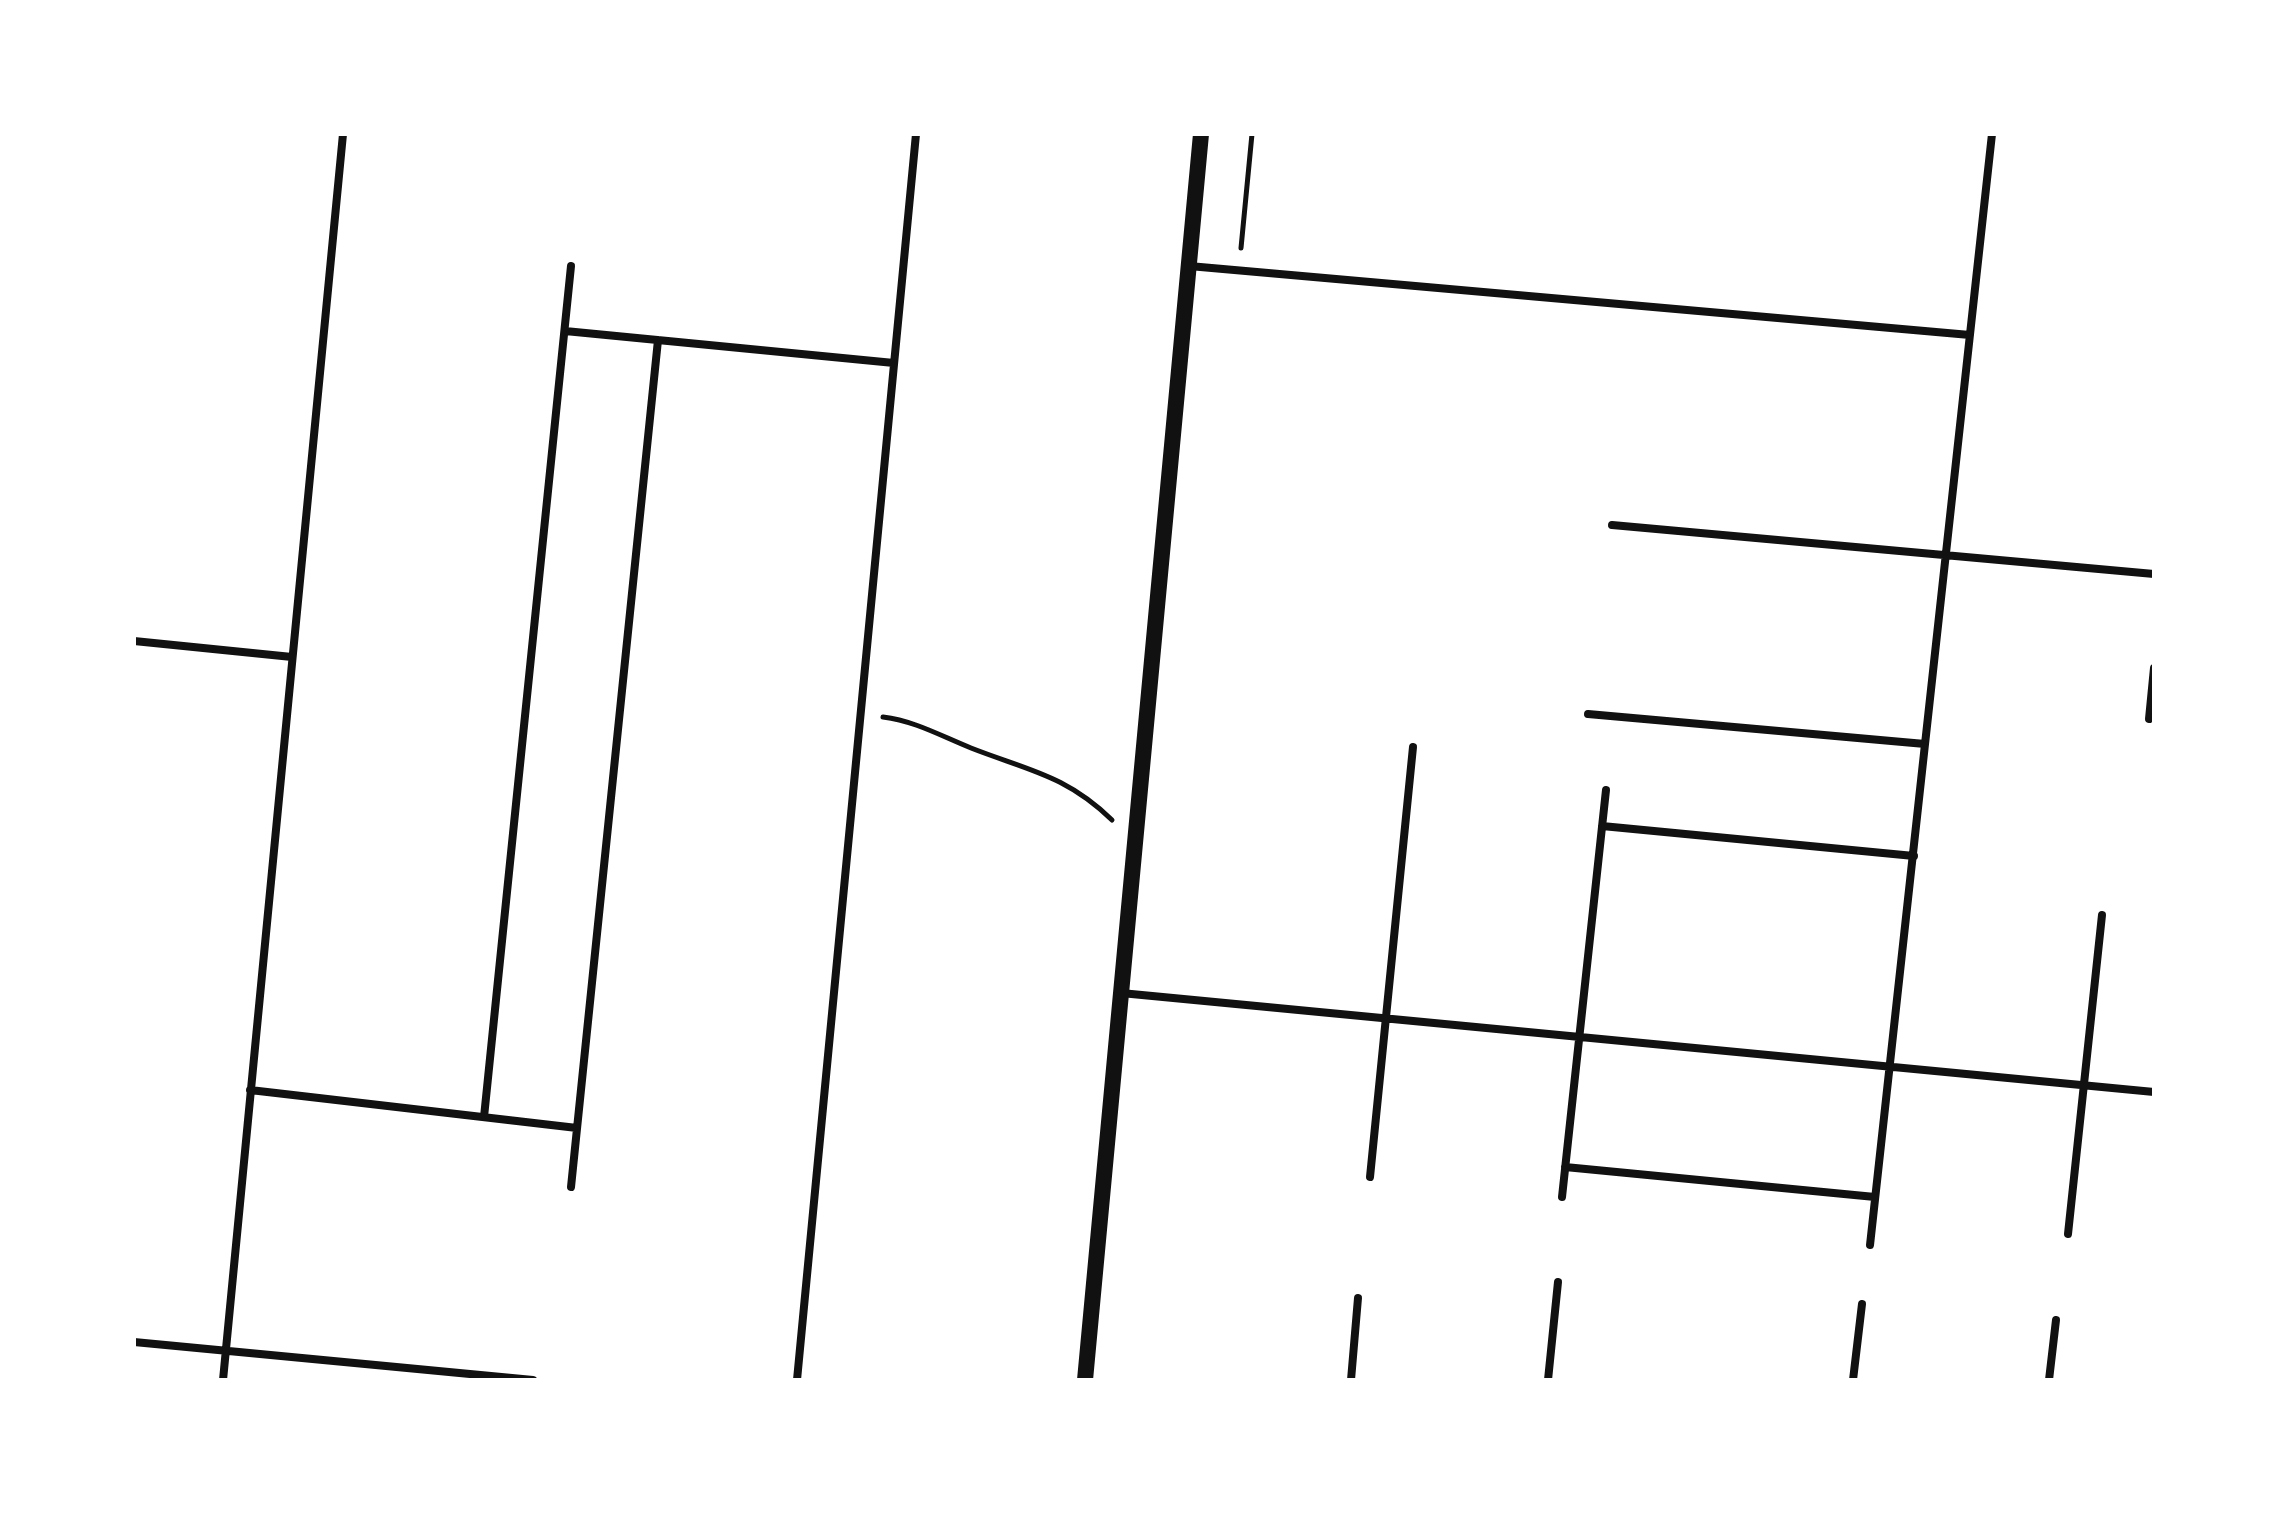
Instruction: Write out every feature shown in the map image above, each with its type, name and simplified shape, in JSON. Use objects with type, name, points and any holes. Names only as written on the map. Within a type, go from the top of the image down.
[{"type":"main road","points":[[1085,1380],[1201,134]]},
{"type":"street","points":[[223,1380],[343,134]]},
{"type":"street","points":[[797,1380],[916,134]]},
{"type":"street","points":[[1870,1245],[1992,134]]},
{"type":"street","points":[[484,1117],[571,266]]},
{"type":"street","points":[[1189,266],[1970,335]]},
{"type":"street","points":[[565,331],[894,363]]},
{"type":"street","points":[[571,1187],[658,340]]},
{"type":"street","points":[[1612,525],[2154,574]]},
{"type":"street","points":[[134,641],[292,657]]},
{"type":"street","points":[[2149,719],[2154,668]]},
{"type":"street","points":[[1588,714],[1925,744]]},
{"type":"street","points":[[1370,1177],[1413,747]]},
{"type":"street","points":[[1562,1197],[1606,790]]},
{"type":"street","points":[[1602,826],[1914,856]]},
{"type":"street","points":[[2068,1234],[2102,915]]},
{"type":"street","points":[[1121,993],[2154,1092]]},
{"type":"street","points":[[250,1090],[577,1128]]},
{"type":"street","points":[[1565,1167],[1875,1197]]},
{"type":"street","points":[[1548,1380],[1558,1282]]},
{"type":"street","points":[[1351,1380],[1358,1298]]},
{"type":"street","points":[[1853,1380],[1862,1304]]},
{"type":"street","points":[[2049,1380],[2056,1320]]},
{"type":"street","points":[[134,1342],[533,1380]]},
{"type":"path","points":[[1239,271],[1252,134]]},
{"type":"path","points":[[860,717],[901,720],[1044,772],[1094,802],[1134,849]]}]
